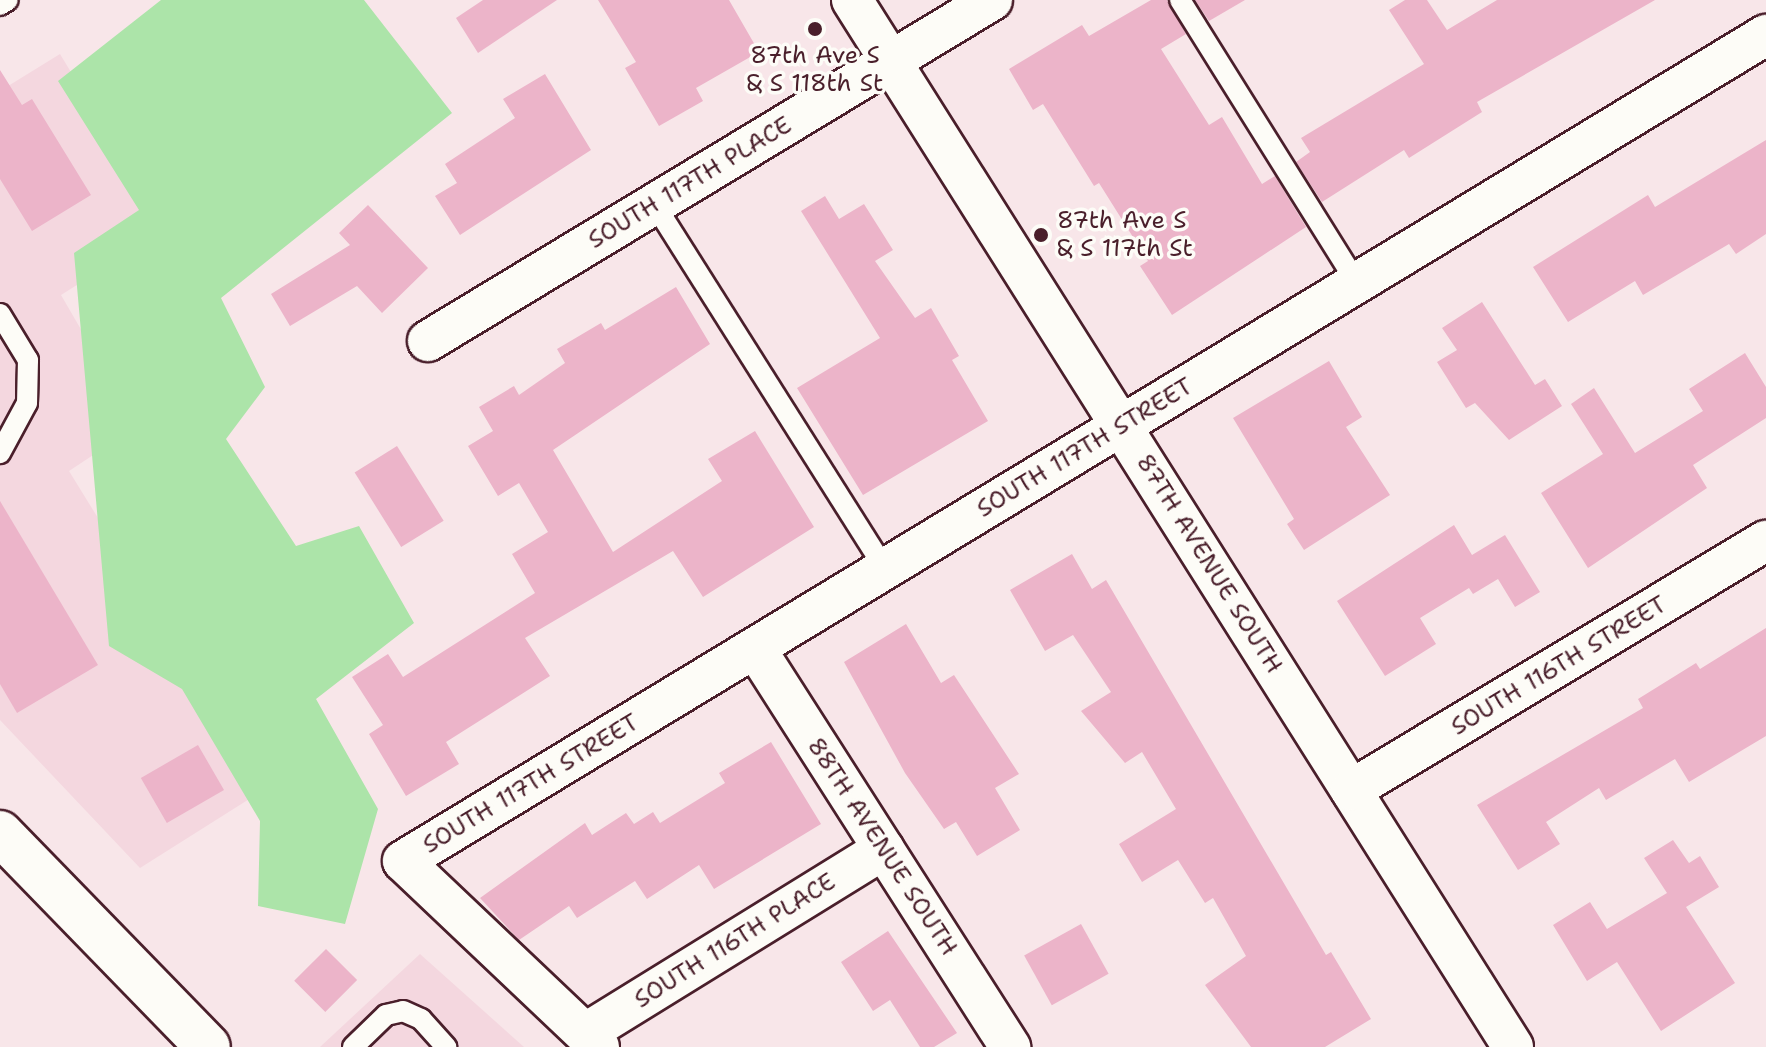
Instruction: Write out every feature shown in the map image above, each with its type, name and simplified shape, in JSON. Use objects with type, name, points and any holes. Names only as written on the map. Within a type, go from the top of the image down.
[{"type":"main road","points":[[2,837],[208,1047]]},
{"type":"street","name":"87TH AVENUE SOUTH","points":[[852,0],[1513,1047]]},
{"type":"street","name":"SOUTH 117TH PLACE","points":[[428,341],[992,0]]},
{"type":"street","name":"SOUTH 117TH STREET","points":[[592,1040],[403,861],[1766,35]]},
{"type":"street","name":"SOUTH 116TH STREET","points":[[1351,790],[1766,541]]},
{"type":"street","name":"88TH AVENUE SOUTH","points":[[755,648],[1010,1047]]},
{"type":"street","name":"SOUTH 116TH PLACE","points":[[592,1040],[884,849]]},
{"type":"lane","points":[[0,5],[8,0]]},
{"type":"lane","points":[[1180,0],[1357,283]]},
{"type":"lane","points":[[655,205],[885,569]]},
{"type":"lane","points":[[0,314],[28,360],[27,403],[0,453]]},
{"type":"lane","points":[[353,1047],[396,1011],[421,1019],[446,1047]]},
{"type":"shaded area","points":[[60,54],[166,229],[61,295],[137,426],[69,471],[265,789],[140,868],[0,720],[0,91]]},
{"type":"shaded area","points":[[420,954],[524,1047],[320,1047]]},
{"type":"green space","points":[[161,0],[364,0],[452,113],[221,298],[265,387],[226,439],[296,546],[359,526],[414,623],[316,699],[378,809],[345,924],[258,906],[260,821],[182,689],[109,646],[74,253],[139,210],[58,81]]},
{"type":"building","points":[[483,0],[557,0],[478,53],[456,18]]},
{"type":"building","points":[[598,0],[729,0],[759,52],[696,88],[703,101],[659,126],[625,68],[636,62]]},
{"type":"building","points":[[1151,0],[1167,0],[1186,34],[1161,49],[1209,125],[1222,117],[1262,184],[1275,176],[1306,227],[1172,315],[1140,266],[1148,261],[1099,183],[1094,186],[1043,104],[1033,110],[1009,69],[1082,25],[1089,36]]},
{"type":"building","points":[[1195,0],[1245,0],[1209,21]]},
{"type":"building","points":[[1405,0],[1427,0],[1447,30],[1497,0],[1655,0],[1477,102],[1482,112],[1409,158],[1404,150],[1322,202],[1296,162],[1310,152],[1301,138],[1424,64],[1389,10]]},
{"type":"building","points":[[0,70],[22,105],[32,99],[91,195],[32,231],[0,179]]},
{"type":"building","points":[[545,74],[591,150],[460,235],[435,196],[457,183],[445,164],[515,118],[503,99]]},
{"type":"building","points":[[1766,140],[1766,234],[1736,254],[1729,244],[1643,295],[1635,281],[1568,322],[1533,267],[1648,195],[1655,207]]},
{"type":"building","points":[[825,196],[839,219],[864,204],[893,250],[875,261],[915,318],[931,308],[959,356],[952,360],[988,421],[863,495],[797,388],[880,338],[801,211]]},
{"type":"building","points":[[368,205],[428,268],[382,313],[357,286],[290,326],[271,294],[350,245],[339,233]]},
{"type":"building","points":[[676,287],[710,344],[553,450],[613,552],[722,481],[708,459],[755,431],[814,527],[703,597],[673,551],[525,638],[550,676],[446,742],[459,764],[406,796],[369,734],[383,725],[352,677],[388,654],[403,677],[535,593],[512,554],[548,532],[519,483],[498,496],[468,446],[493,431],[479,407],[514,386],[519,395],[565,363],[557,349],[601,323],[605,330]]},
{"type":"building","points":[[1482,302],[1535,385],[1545,379],[1562,406],[1509,440],[1475,403],[1466,408],[1437,362],[1457,350],[1442,328]]},
{"type":"building","points":[[1745,353],[1766,387],[1766,418],[1693,465],[1707,488],[1588,568],[1541,493],[1603,454],[1571,404],[1594,388],[1635,453],[1703,411],[1689,389]]},
{"type":"building","points":[[1329,361],[1362,417],[1346,427],[1390,495],[1304,550],[1287,524],[1294,519],[1233,418]]},
{"type":"building","points":[[397,446],[444,521],[401,547],[355,472]]},
{"type":"building","points":[[0,501],[98,665],[17,713],[0,684]]},
{"type":"building","points":[[1454,525],[1472,555],[1505,535],[1540,592],[1515,607],[1498,579],[1473,594],[1469,588],[1420,618],[1436,644],[1385,676],[1337,601]]},
{"type":"building","points":[[1072,554],[1092,589],[1106,580],[1326,955],[1331,952],[1371,1019],[1325,1047],[1251,1047],[1205,985],[1246,956],[1213,898],[1205,903],[1178,860],[1142,882],[1119,844],[1176,809],[1142,752],[1125,763],[1081,711],[1111,692],[1073,635],[1045,651],[1010,590]]},
{"type":"building","points":[[906,624],[941,683],[954,675],[1019,774],[995,788],[1020,830],[977,856],[956,822],[944,829],[905,773],[844,662]]},
{"type":"building","points":[[1766,628],[1766,736],[1689,782],[1675,759],[1606,800],[1599,788],[1546,822],[1560,844],[1518,870],[1477,805],[1643,708],[1638,699],[1696,663],[1700,669]]},
{"type":"building","points":[[771,742],[821,824],[714,889],[699,865],[647,899],[635,881],[577,918],[569,906],[519,940],[480,898],[585,823],[592,835],[626,813],[634,824],[653,812],[660,823],[725,783],[719,773]]},
{"type":"building","points":[[198,745],[224,790],[167,823],[141,778]]},
{"type":"building","points":[[1673,840],[1689,863],[1700,856],[1719,887],[1686,907],[1735,983],[1661,1031],[1617,962],[1587,981],[1553,925],[1590,902],[1607,929],[1667,893],[1644,858]]},
{"type":"building","points":[[1081,924],[1109,974],[1052,1005],[1024,956]]},
{"type":"building","points":[[888,931],[957,1033],[934,1047],[920,1047],[890,1000],[873,1011],[841,962]]},
{"type":"building","points":[[326,949],[357,980],[325,1012],[294,981]]},
{"type":"place","name":"87th Ave S & S 118th St","points":[[815,29]]},
{"type":"place","name":"87th Ave S & S 117th St","points":[[1041,235]]}]
